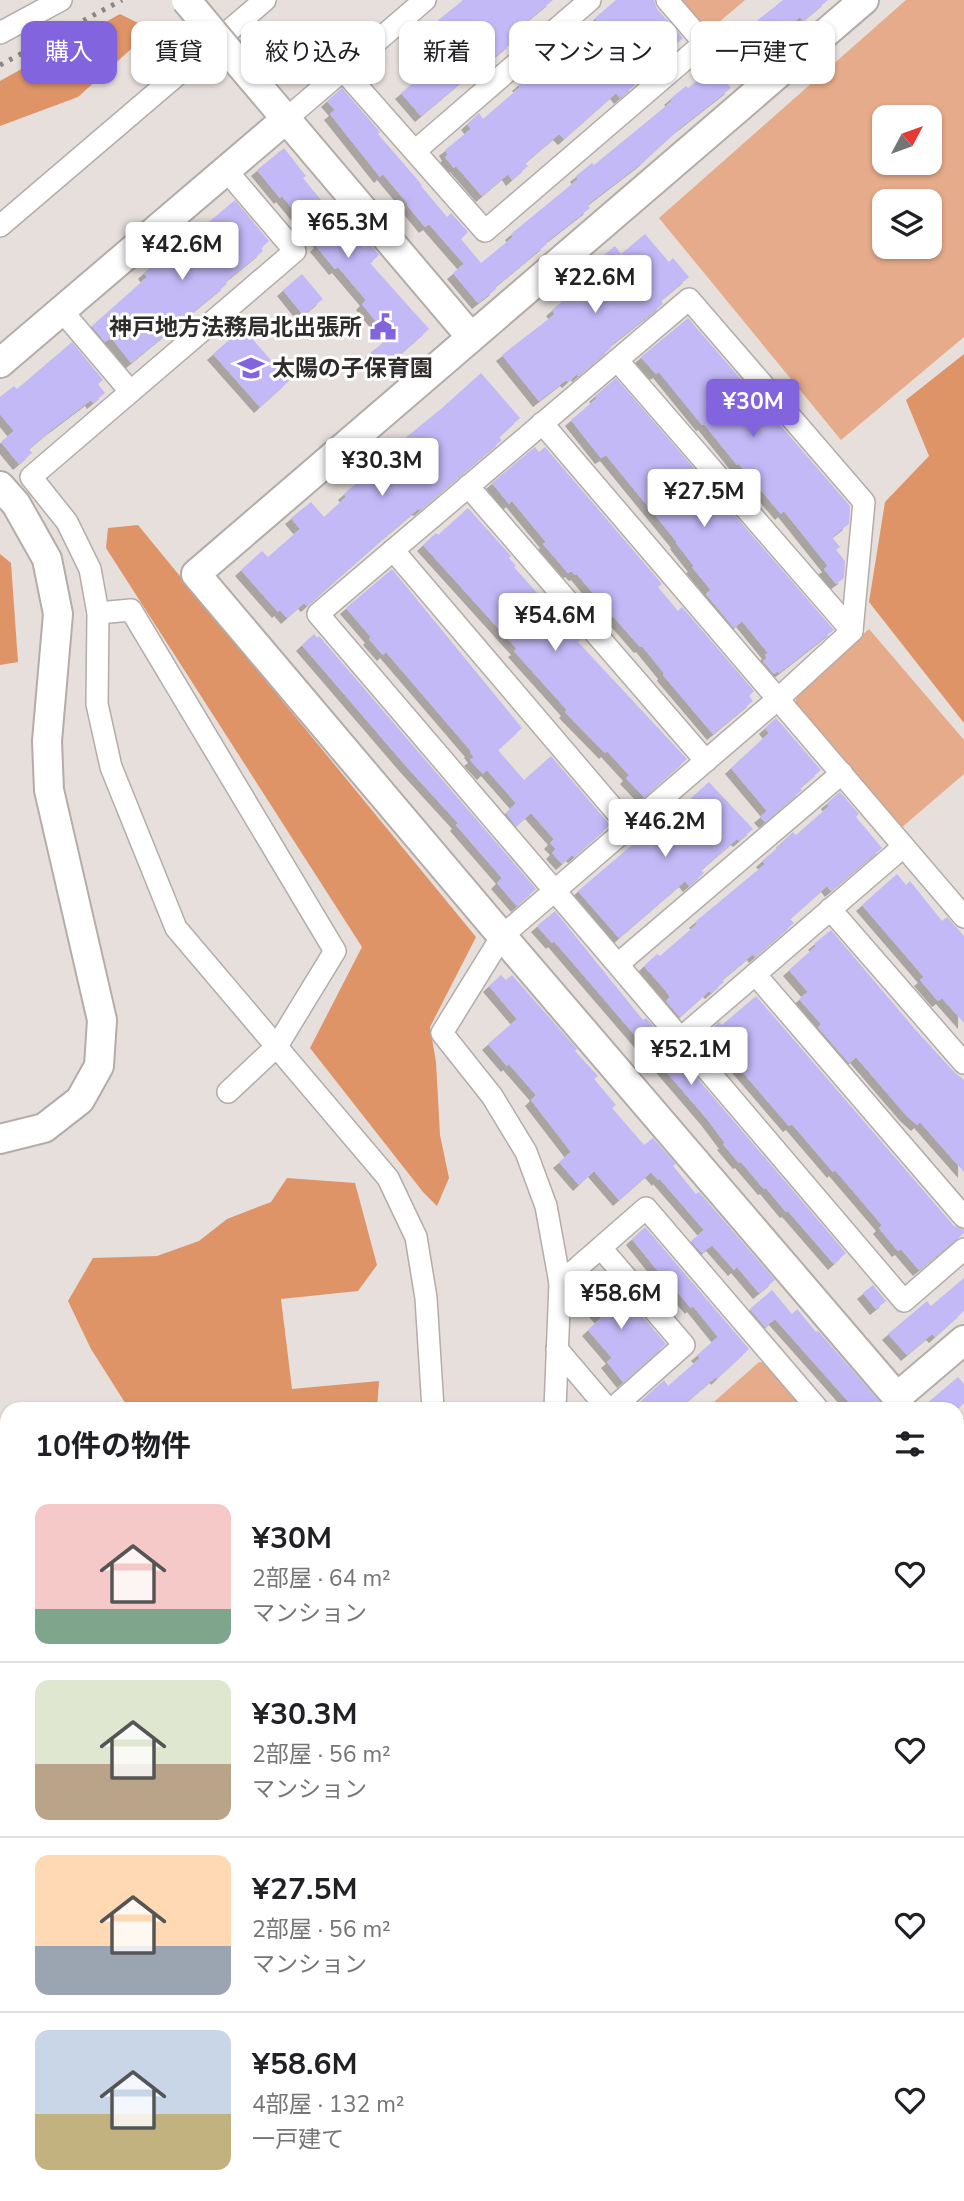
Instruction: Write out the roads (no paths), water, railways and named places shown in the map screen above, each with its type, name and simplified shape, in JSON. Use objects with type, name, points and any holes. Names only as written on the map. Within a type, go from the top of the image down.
[{"type":"street","points":[[0,33],[61,0]]},
{"type":"street","points":[[186,0],[471,337]]},
{"type":"street","points":[[0,226],[265,0]]},
{"type":"street","points":[[385,34],[425,0]]},
{"type":"street","points":[[415,151],[590,0]]},
{"type":"street","points":[[355,84],[485,230],[704,43],[667,0]]},
{"type":"street","points":[[864,0],[196,574],[897,1397],[964,1340]]},
{"type":"street","points":[[0,363],[327,84]]},
{"type":"street","points":[[226,170],[295,251],[31,477],[66,522],[90,569],[98,613],[97,704],[111,767],[176,928],[388,1178],[416,1237],[426,1298],[433,1402]]},
{"type":"street","points":[[555,1402],[560,1283],[546,1206],[526,1152],[492,1096],[442,1033],[502,936],[555,891],[779,698],[852,631],[864,502],[689,299],[318,614],[555,891],[618,964],[904,1301],[964,1249]]},
{"type":"street","points":[[62,311],[130,391]]},
{"type":"street","points":[[617,360],[852,631]]},
{"type":"street","points":[[542,423],[964,917]]},
{"type":"street","points":[[468,486],[706,761]]},
{"type":"street","points":[[0,1139],[44,1128],[80,1100],[99,1066],[102,1020],[49,790],[47,741],[58,614],[47,559],[16,504],[1,488]]},
{"type":"street","points":[[393,550],[629,827]]},
{"type":"street","points":[[98,613],[131,610],[335,951],[277,1046],[228,1092]]},
{"type":"street","points":[[618,964],[842,773]]},
{"type":"street","points":[[681,1038],[903,846]]},
{"type":"street","points":[[830,909],[964,1063]]},
{"type":"street","points":[[755,974],[964,1217]]},
{"type":"street","points":[[560,1283],[646,1208],[812,1402]]},
{"type":"street","points":[[601,1248],[684,1345],[618,1402]]},
{"type":"street","points":[[557,1349],[604,1402]]},
{"type":"railway","points":[[0,65],[122,0]]},
{"type":"place","name":"神戸地方法務局北出張所","points":[[383,327]]},
{"type":"place","name":"太陽の子保育園","points":[[251,368]]}]
